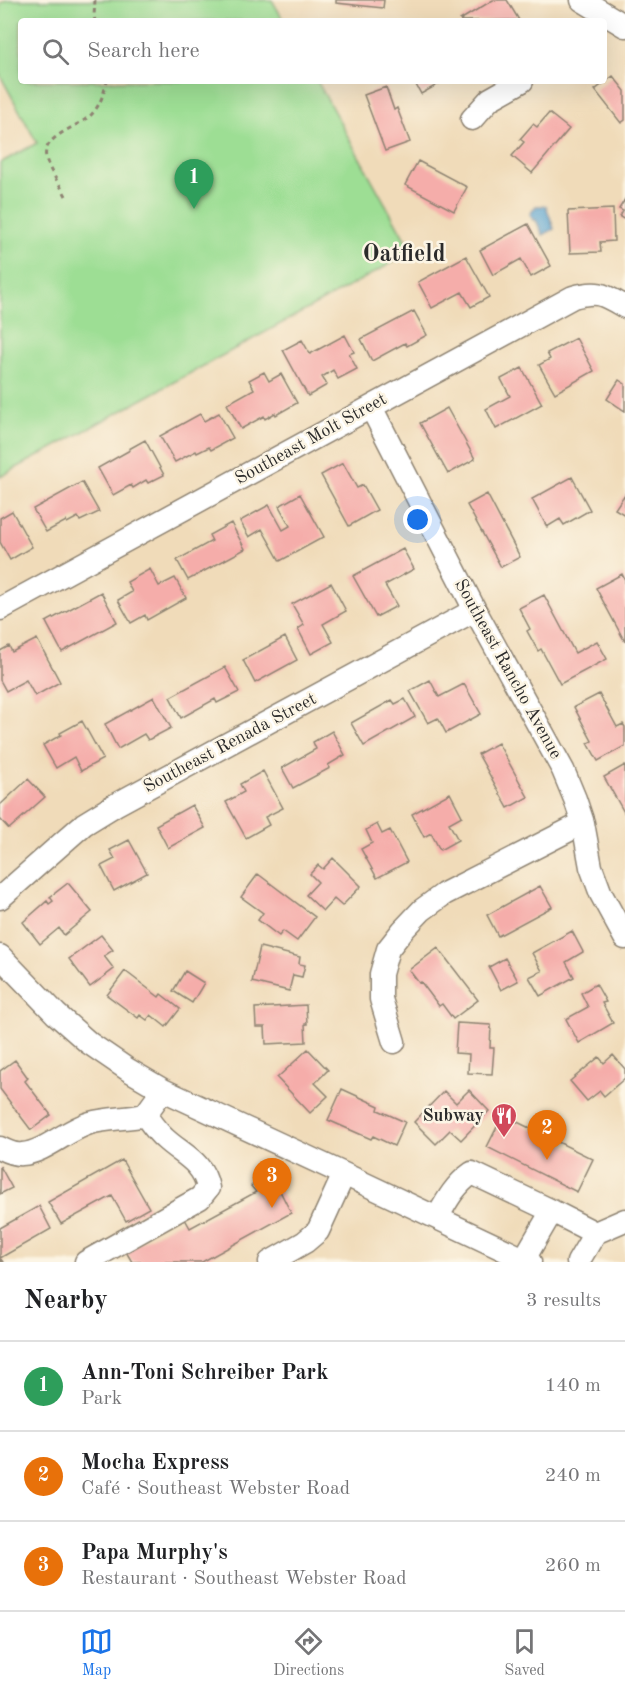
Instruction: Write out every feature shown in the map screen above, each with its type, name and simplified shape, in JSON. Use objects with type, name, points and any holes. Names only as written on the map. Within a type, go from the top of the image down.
[{"type":"street","points":[[582,0],[607,18]]},
{"type":"street","points":[[472,119],[490,99],[517,84]]},
{"type":"street","name":"Southeast Molt Street","points":[[0,609],[573,297],[590,292],[606,295],[625,307]]},
{"type":"street","name":"Southeast Rancho Avenue","points":[[371,407],[475,610],[563,770],[583,823],[591,867],[601,894],[625,938]]},
{"type":"street","name":"Southeast Renada Street","points":[[0,898],[84,824],[115,805],[475,610]]},
{"type":"street","points":[[394,1042],[381,999],[381,974],[388,949],[403,930],[422,910],[444,894],[583,823]]},
{"type":"street","points":[[0,956],[56,1014],[127,1070],[163,1090],[437,1218],[516,1258],[552,1211]]},
{"type":"street","points":[[0,1148],[21,1155],[35,1151],[79,1126],[145,1115],[163,1090]]},
{"type":"street","points":[[86,1262],[200,1198],[208,1188],[206,1175],[190,1158],[163,1137],[145,1115]]},
{"type":"street","points":[[437,1218],[450,1195],[461,1181],[472,1173],[552,1211],[589,1252],[625,1220]]},
{"type":"street","points":[[270,1262],[305,1242],[318,1231],[344,1174]]},
{"type":"path","points":[[95,0],[95,18]]},
{"type":"path","points":[[66,196],[46,157],[46,147],[54,138],[96,109],[106,84]]},
{"type":"green space","points":[[7,0],[272,0],[282,18],[18,18],[18,84],[319,84],[412,252],[0,477],[0,163],[37,143],[0,75],[0,4]]},
{"type":"water","points":[[536,206],[546,206],[554,229],[543,235],[536,220],[533,220],[530,214]]},
{"type":"building","points":[[336,0],[384,0],[383,8],[336,3]]},
{"type":"building","points":[[493,0],[507,0],[518,18],[463,18]]},
{"type":"building","points":[[613,76],[625,91],[625,120],[621,123],[595,90],[603,84],[607,84],[607,81]]},
{"type":"building","points":[[416,84],[439,84],[421,94]]},
{"type":"building","points":[[386,87],[394,110],[397,108],[410,142],[385,151],[364,95]]},
{"type":"building","points":[[549,113],[569,129],[532,173],[512,156],[524,142],[520,139],[533,124],[537,127]]},
{"type":"building","points":[[418,161],[467,187],[454,211],[405,185]]},
{"type":"building","points":[[625,199],[625,220],[620,217],[623,211],[619,209]]},
{"type":"building","points":[[613,209],[614,241],[600,242],[601,252],[570,253],[568,211]]},
{"type":"building","points":[[528,224],[551,266],[531,277],[521,259],[493,275],[480,250]]},
{"type":"building","points":[[466,256],[489,297],[471,307],[462,292],[432,308],[418,282]]},
{"type":"building","points":[[414,311],[427,335],[407,346],[405,343],[372,361],[361,339]]},
{"type":"building","points":[[345,335],[354,352],[349,354],[357,369],[338,379],[333,370],[322,377],[327,385],[308,396],[283,350],[302,340],[310,354]]},
{"type":"building","points":[[576,338],[594,371],[555,393],[539,365],[550,359],[547,353]]},
{"type":"building","points":[[522,368],[542,404],[496,429],[486,409],[510,396],[501,379]]},
{"type":"building","points":[[264,372],[269,381],[281,374],[297,403],[276,415],[275,413],[265,419],[264,416],[241,429],[227,404],[254,389],[249,380]]},
{"type":"building","points":[[619,380],[625,384],[625,411],[607,399]]},
{"type":"building","points":[[447,408],[475,459],[448,474],[420,423]]},
{"type":"building","points":[[219,413],[233,438],[211,450],[209,447],[197,453],[196,451],[175,462],[160,436],[200,414],[204,421]]},
{"type":"building","points":[[145,440],[164,475],[148,483],[146,480],[133,488],[131,485],[113,495],[98,468]]},
{"type":"building","points":[[343,463],[357,488],[363,485],[377,510],[349,526],[321,475]]},
{"type":"building","points":[[572,477],[590,510],[564,525],[560,519],[547,527],[532,499]]},
{"type":"building","points":[[82,482],[99,512],[80,521],[78,517],[67,523],[66,521],[46,532],[33,509]]},
{"type":"building","points":[[300,494],[324,537],[280,561],[262,529],[249,537],[240,521],[269,505],[283,530],[290,526],[279,506]]},
{"type":"building","points":[[487,494],[520,557],[501,567],[467,505]]},
{"type":"building","points":[[625,494],[625,515],[615,509]]},
{"type":"building","points":[[12,511],[32,547],[10,560],[0,542],[0,518]]},
{"type":"building","points":[[231,523],[245,549],[188,580],[177,560],[212,541],[209,535]]},
{"type":"building","points":[[403,549],[414,569],[385,585],[397,606],[376,617],[353,576]]},
{"type":"building","points":[[150,569],[159,586],[175,578],[186,598],[147,620],[145,615],[131,623],[118,600],[132,592],[127,582]]},
{"type":"building","points":[[622,574],[625,580],[625,642],[596,588]]},
{"type":"building","points":[[331,583],[346,611],[323,624],[333,642],[311,654],[298,629],[304,625],[292,604]]},
{"type":"building","points":[[101,592],[117,622],[62,652],[46,622]]},
{"type":"building","points":[[544,595],[575,653],[597,641],[607,659],[560,684],[541,649],[538,651],[527,631],[530,629],[519,608]]},
{"type":"building","points":[[285,637],[297,660],[255,683],[243,660]]},
{"type":"building","points":[[37,639],[60,682],[35,696],[26,680],[6,691],[0,680],[0,651],[9,646],[12,652]]},
{"type":"building","points":[[225,667],[239,692],[217,703],[215,699],[181,718],[170,697]]},
{"type":"building","points":[[430,680],[439,697],[464,684],[481,714],[446,733],[438,718],[428,723],[410,691]]},
{"type":"building","points":[[599,694],[617,727],[623,724],[625,727],[625,746],[598,761],[588,743],[592,741],[574,707]]},
{"type":"building","points":[[154,697],[171,728],[148,740],[144,734],[118,749],[105,724]]},
{"type":"building","points":[[405,699],[415,717],[364,746],[351,723],[392,700],[395,704]]},
{"type":"building","points":[[82,721],[103,759],[81,771],[74,757],[56,768],[43,745]]},
{"type":"building","points":[[332,731],[345,755],[328,765],[330,768],[293,788],[282,768],[316,749],[313,742]]},
{"type":"building","points":[[498,743],[528,797],[508,808],[478,754]]},
{"type":"building","points":[[625,765],[625,814],[604,777]]},
{"type":"building","points":[[263,771],[283,808],[265,817],[269,825],[246,838],[226,802],[244,792],[240,784]]},
{"type":"building","points":[[28,779],[45,797],[9,829],[0,819],[0,805]]},
{"type":"building","points":[[450,793],[462,816],[449,823],[458,840],[440,850],[431,833],[424,837],[412,814]]},
{"type":"building","points":[[192,805],[205,828],[168,848],[156,825]]},
{"type":"building","points":[[377,824],[382,834],[390,830],[407,862],[377,878],[361,849],[372,843],[366,830]]},
{"type":"building","points":[[129,840],[147,873],[114,891],[101,866],[115,859],[110,850]]},
{"type":"building","points":[[333,858],[361,886],[342,906],[334,899],[323,911],[306,895],[318,882],[310,874],[318,865],[323,869]]},
{"type":"building","points":[[258,874],[315,917],[297,941],[283,931],[279,936],[258,920],[263,913],[241,897]]},
{"type":"building","points":[[68,883],[92,912],[64,935],[59,928],[40,944],[23,922],[47,901],[49,904],[53,901],[50,897]]},
{"type":"building","points":[[540,886],[552,907],[498,936],[487,915]]},
{"type":"building","points":[[572,931],[583,952],[566,962],[574,977],[540,996],[529,977],[542,971],[532,953]]},
{"type":"building","points":[[101,935],[113,950],[104,956],[114,969],[90,987],[69,959]]},
{"type":"building","points":[[260,947],[300,957],[299,964],[305,965],[302,977],[293,975],[289,991],[252,982]]},
{"type":"building","points":[[438,948],[478,1000],[453,1019],[442,1004],[439,1006],[409,970]]},
{"type":"building","points":[[505,958],[518,981],[501,990],[489,967]]},
{"type":"building","points":[[125,971],[159,997],[161,994],[180,1009],[166,1027],[151,1015],[147,1020],[140,1015],[138,1018],[107,995]]},
{"type":"building","points":[[185,971],[204,983],[192,1003],[173,991]]},
{"type":"building","points":[[596,984],[606,1002],[602,1003],[613,1023],[579,1043],[566,1019],[588,1007],[581,993]]},
{"type":"building","points":[[306,1005],[306,1042],[266,1044],[265,1027],[256,1027],[255,1008]]},
{"type":"building","points":[[457,1023],[491,1025],[490,1048],[494,1048],[492,1074],[468,1073],[469,1054],[455,1053]]},
{"type":"building","points":[[308,1049],[328,1070],[315,1083],[328,1096],[310,1113],[277,1078]]},
{"type":"building","points":[[613,1055],[625,1069],[625,1078],[604,1096],[600,1091],[587,1101],[570,1081],[599,1057],[604,1063]]},
{"type":"building","points":[[15,1060],[28,1078],[25,1081],[51,1115],[31,1130],[0,1089],[0,1071]]},
{"type":"building","points":[[342,1089],[379,1106],[378,1110],[405,1122],[394,1146],[373,1136],[371,1139],[328,1120]]},
{"type":"building","points":[[469,1090],[489,1111],[461,1140],[450,1130],[436,1144],[414,1122],[444,1091],[456,1103]]},
{"type":"building","points":[[503,1115],[593,1159],[577,1192],[487,1147]]},
{"type":"building","points":[[122,1160],[149,1208],[126,1221],[112,1196],[61,1224],[48,1202]]},
{"type":"building","points":[[0,1166],[12,1188],[0,1194]]},
{"type":"building","points":[[264,1176],[276,1183],[291,1213],[202,1262],[132,1262],[125,1250],[185,1219],[190,1228],[256,1192],[251,1186]]},
{"type":"building","points":[[39,1206],[51,1229],[0,1258],[0,1228]]},
{"type":"place","name":"Ann-Toni Schreiber Park","points":[[194,209]]},
{"type":"place","name":"Subway","points":[[504,1139]]},
{"type":"place","name":"Mocha Express","points":[[547,1160]]},
{"type":"place","name":"Papa Murphy's","points":[[272,1208]]},
{"type":"district","name":"Oatfield","points":[[404,255]]}]
